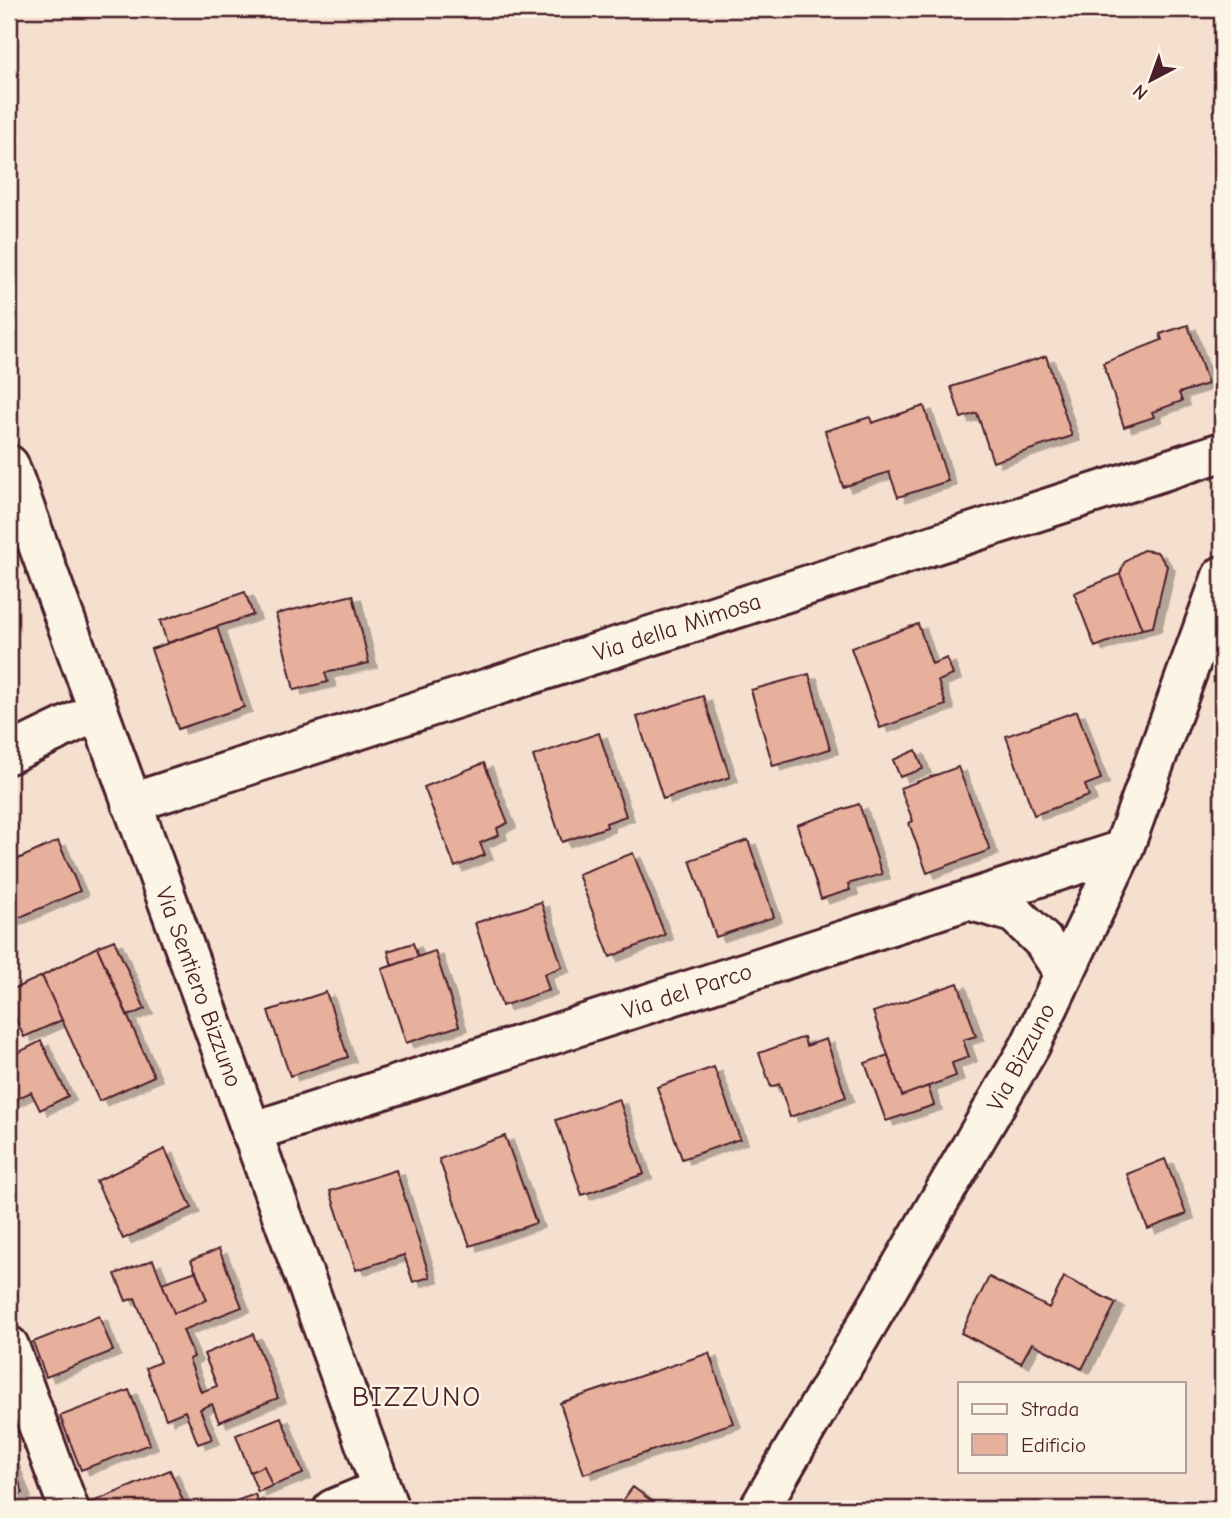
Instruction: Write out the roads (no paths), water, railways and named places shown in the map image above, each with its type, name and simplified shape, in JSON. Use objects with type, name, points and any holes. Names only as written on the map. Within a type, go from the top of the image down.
[{"type":"street","name":"Via della Mimosa","points":[[131,803],[1222,452]]},
{"type":"street","name":"Via Sentiero Bizzuno","points":[[9,465],[385,1499]]},
{"type":"street","name":"Via Bizzuno","points":[[759,1509],[1030,1046],[1123,850],[1222,576]]},
{"type":"street","points":[[9,754],[98,711]]},
{"type":"street","name":"Via del Parco","points":[[251,1132],[1123,850]]},
{"type":"street","points":[[968,900],[1014,913],[1043,941],[1065,973]]},
{"type":"street","points":[[9,1346],[69,1509]]},
{"type":"street","points":[[333,1509],[385,1499]]},
{"type":"district","name":"BIZZUNO","points":[[417,1397]]}]
